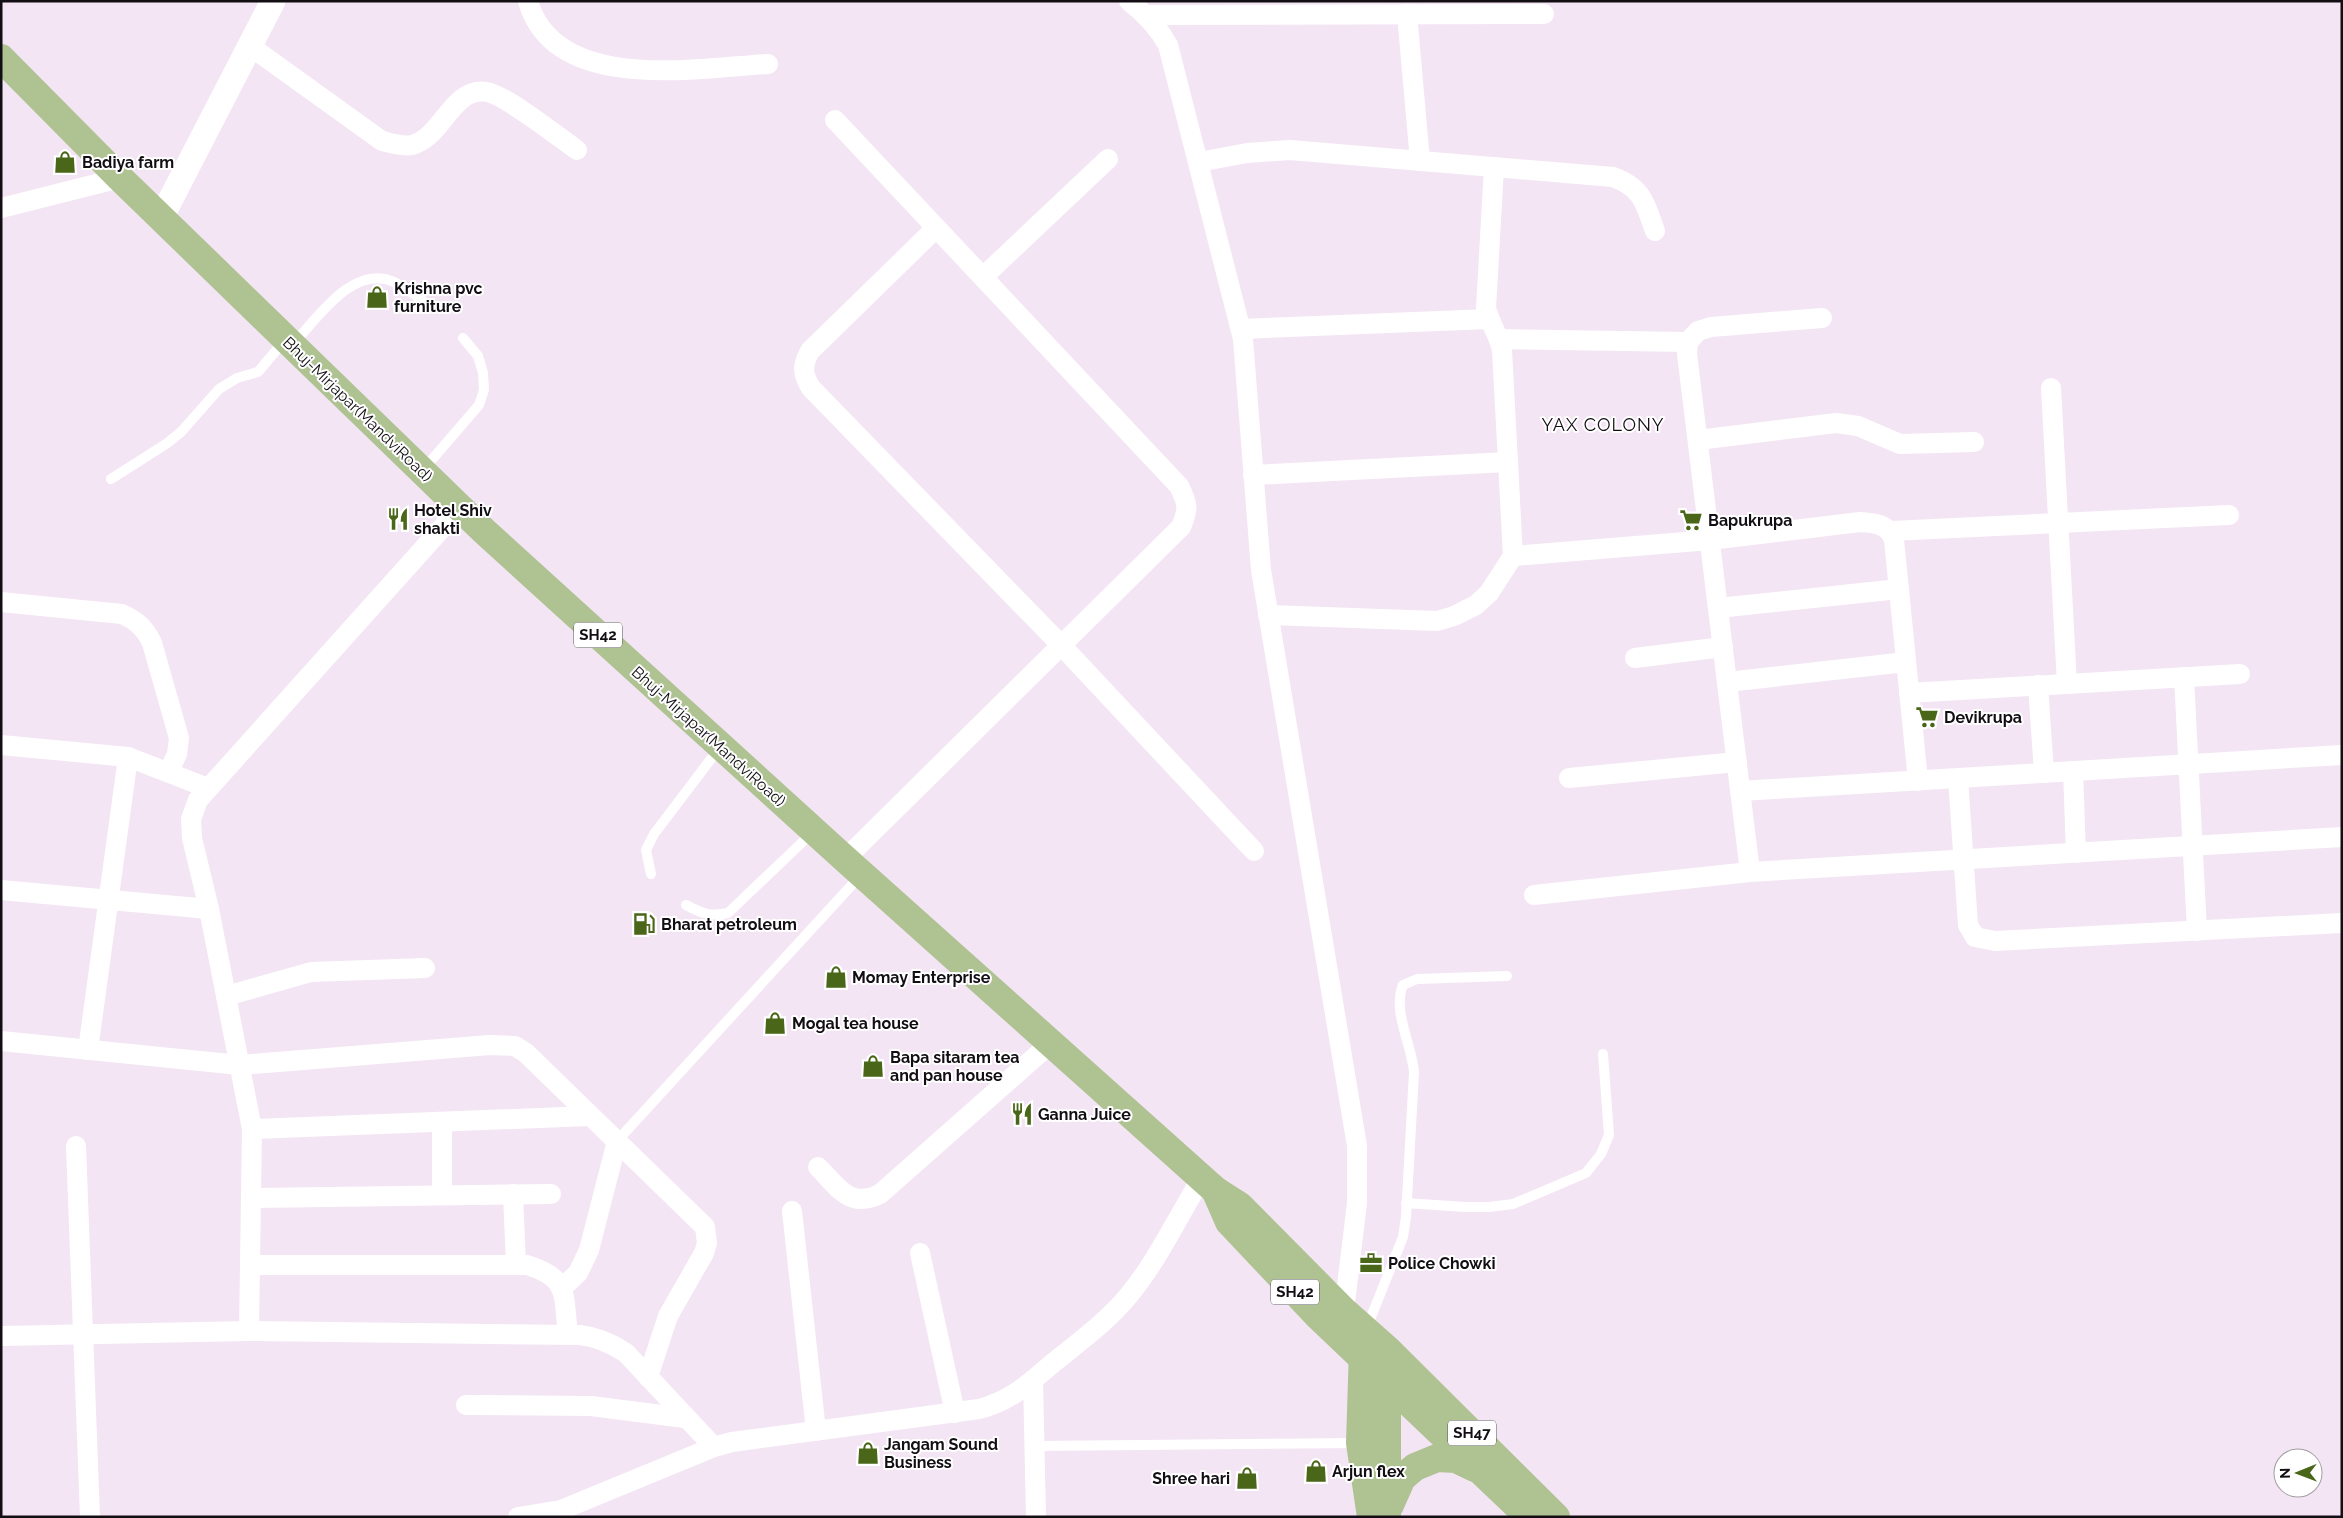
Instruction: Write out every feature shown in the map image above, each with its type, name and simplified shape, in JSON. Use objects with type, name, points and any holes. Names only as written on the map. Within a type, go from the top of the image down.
[{"type":"main road","name":"Bhuj-Mirjapar(MandviRoad)","points":[[1,58],[120,178],[460,508],[814,831],[1208,1184],[1240,1206],[1344,1311],[1388,1350]]},
{"type":"main road","name":"Bhuj-Mirjapar(MandviRoad)","points":[[1208,1184],[1229,1222],[1316,1314],[1387,1384],[1529,1517]]},
{"type":"main road","points":[[1366,1331],[1362,1359],[1360,1443],[1382,1516]]},
{"type":"main road","points":[[1382,1516],[1388,1350]]},
{"type":"main road","name":"SH47","points":[[1388,1350],[1556,1517]]},
{"type":"main road","points":[[1382,1516],[1402,1478],[1415,1467],[1438,1458],[1446,1458],[1456,1459],[1478,1469]]},
{"type":"street","points":[[161,218],[273,1]]},
{"type":"street","points":[[528,1],[531,13],[548,35],[569,53],[597,64],[648,71],[768,64]]},
{"type":"street","points":[[1129,1],[1147,15],[1160,30],[1168,45],[1241,329],[1246,365],[1261,570],[1357,1146],[1357,1203],[1344,1311]]},
{"type":"street","points":[[1407,14],[1420,161]]},
{"type":"street","points":[[1147,15],[1544,14]]},
{"type":"street","points":[[250,46],[382,140],[396,145],[412,145],[426,137],[465,96],[474,91],[498,95],[577,150]]},
{"type":"street","points":[[835,120],[1179,486],[1186,501],[1188,512],[1181,527],[1061,645],[854,866]]},
{"type":"street","points":[[1199,162],[1247,153],[1290,150],[1613,177],[1628,182],[1637,189],[1645,201],[1655,230]]},
{"type":"street","points":[[983,278],[1108,159]]},
{"type":"street","points":[[1268,615],[1437,621],[1476,606],[1489,593],[1513,556],[1500,338],[1489,319],[1486,296],[1494,167]]},
{"type":"street","points":[[1,208],[120,178]]},
{"type":"street","points":[[936,228],[810,351],[803,364],[804,379],[1061,645],[1254,851]]},
{"type":"street","points":[[1750,872],[1687,354],[1688,342],[1698,332],[1712,327],[1822,318]]},
{"type":"street","points":[[1241,329],[1489,319]]},
{"type":"street","points":[[1500,338],[1688,342]]},
{"type":"street","points":[[2051,388],[2067,684]]},
{"type":"street","points":[[1698,440],[1836,422],[1858,426],[1900,444],[1974,442]]},
{"type":"street","points":[[1253,476],[1508,462]]},
{"type":"street","points":[[249,1331],[252,1129],[192,838],[191,819],[198,800],[208,788],[460,508]]},
{"type":"street","points":[[1513,556],[1710,540],[1860,522],[1874,522],[1891,531],[2229,515]]},
{"type":"street","points":[[1891,531],[1894,540],[1918,781]]},
{"type":"street","points":[[1718,608],[1899,589]]},
{"type":"street","points":[[1,602],[122,614],[136,620],[146,630],[152,643],[179,738],[177,754],[169,771]]},
{"type":"street","points":[[1635,658],[1723,647]]},
{"type":"street","points":[[1727,682],[1906,662]]},
{"type":"street","points":[[1909,693],[2240,674]]},
{"type":"street","points":[[2184,677],[2196,930]]},
{"type":"street","points":[[2038,685],[2044,773]]},
{"type":"street","points":[[1,745],[128,757],[169,771],[208,788]]},
{"type":"street","points":[[1740,791],[2342,755]]},
{"type":"street","points":[[88,1050],[128,757]]},
{"type":"street","points":[[1569,778],[1737,762]]},
{"type":"street","points":[[2073,772],[2076,853]]},
{"type":"street","points":[[1958,778],[1968,925],[1975,937],[1984,940],[2342,923]]},
{"type":"street","points":[[1534,895],[1750,872],[2342,837]]},
{"type":"street","points":[[1,890],[208,909]]},
{"type":"street","points":[[226,996],[311,972],[425,968]]},
{"type":"street","points":[[1,1041],[240,1065],[490,1045],[510,1046],[526,1053],[705,1227],[707,1235],[704,1253],[668,1316],[648,1377]]},
{"type":"street","points":[[818,1167],[848,1197],[857,1200],[868,1200],[880,1194],[1051,1043]]},
{"type":"street","points":[[252,1129],[590,1116]]},
{"type":"street","points":[[442,1122],[442,1195]]},
{"type":"street","points":[[562,1288],[578,1273],[589,1250],[617,1141]]},
{"type":"street","points":[[76,1146],[90,1517]]},
{"type":"street","points":[[518,1517],[561,1510],[714,1447],[732,1442],[955,1412],[1000,1404],[1034,1380],[1112,1314],[1130,1294],[1208,1184]]},
{"type":"street","points":[[513,1194],[516,1265]]},
{"type":"street","points":[[252,1198],[551,1194]]},
{"type":"street","points":[[792,1211],[816,1431]]},
{"type":"street","points":[[920,1253],[955,1412]]},
{"type":"street","points":[[250,1265],[527,1265],[554,1275],[562,1288],[568,1334]]},
{"type":"street","points":[[1,1336],[249,1331],[568,1334],[596,1337],[613,1344],[626,1354],[714,1447]]},
{"type":"street","points":[[1034,1380],[1036,1517]]},
{"type":"street","points":[[466,1405],[591,1406],[685,1418]]},
{"type":"lane","points":[[111,479],[166,444],[181,432],[219,388],[237,378],[258,372],[343,291],[361,280],[379,278],[393,281],[426,303]]},
{"type":"lane","points":[[422,471],[479,405],[484,390],[483,373],[478,356],[463,338]]},
{"type":"lane","points":[[651,874],[646,850],[654,834],[720,746]]},
{"type":"lane","points":[[686,904],[702,914],[716,916],[728,913],[814,831]]},
{"type":"lane","points":[[617,1141],[854,866]]},
{"type":"lane","points":[[1366,1331],[1403,1237],[1414,1072],[1413,1057],[1399,1003],[1403,984],[1417,979],[1507,976]]},
{"type":"lane","points":[[1406,1203],[1481,1207],[1513,1204],[1586,1173],[1601,1154],[1609,1135],[1603,1054]]},
{"type":"lane","points":[[1035,1446],[1360,1443]]},
{"type":"place","name":"Badiya farm","points":[[65,162]]},
{"type":"place","name":"Krishna pvc furniture","points":[[377,297]]},
{"type":"place","name":"Hotel Shiv shakti","points":[[398,519]]},
{"type":"place","name":"Bapukrupa","points":[[1691,520]]},
{"type":"place","name":"Devikrupa","points":[[1927,717]]},
{"type":"place","name":"Bharat petroleum","points":[[644,924]]},
{"type":"place","name":"Momay Enterprise","points":[[836,977]]},
{"type":"place","name":"Mogal tea house","points":[[775,1023]]},
{"type":"place","name":"Bapa sitaram tea and pan house","points":[[873,1066]]},
{"type":"place","name":"Ganna Juice","points":[[1022,1114]]},
{"type":"place","name":"Police Chowki","points":[[1371,1263]]},
{"type":"place","name":"Jangam Sound Business","points":[[868,1453]]},
{"type":"place","name":"Arjun flex","points":[[1316,1471]]},
{"type":"place","name":"Shree hari","points":[[1247,1478]]},
{"type":"district","name":"YAX COLONY","points":[[1603,425]]}]
